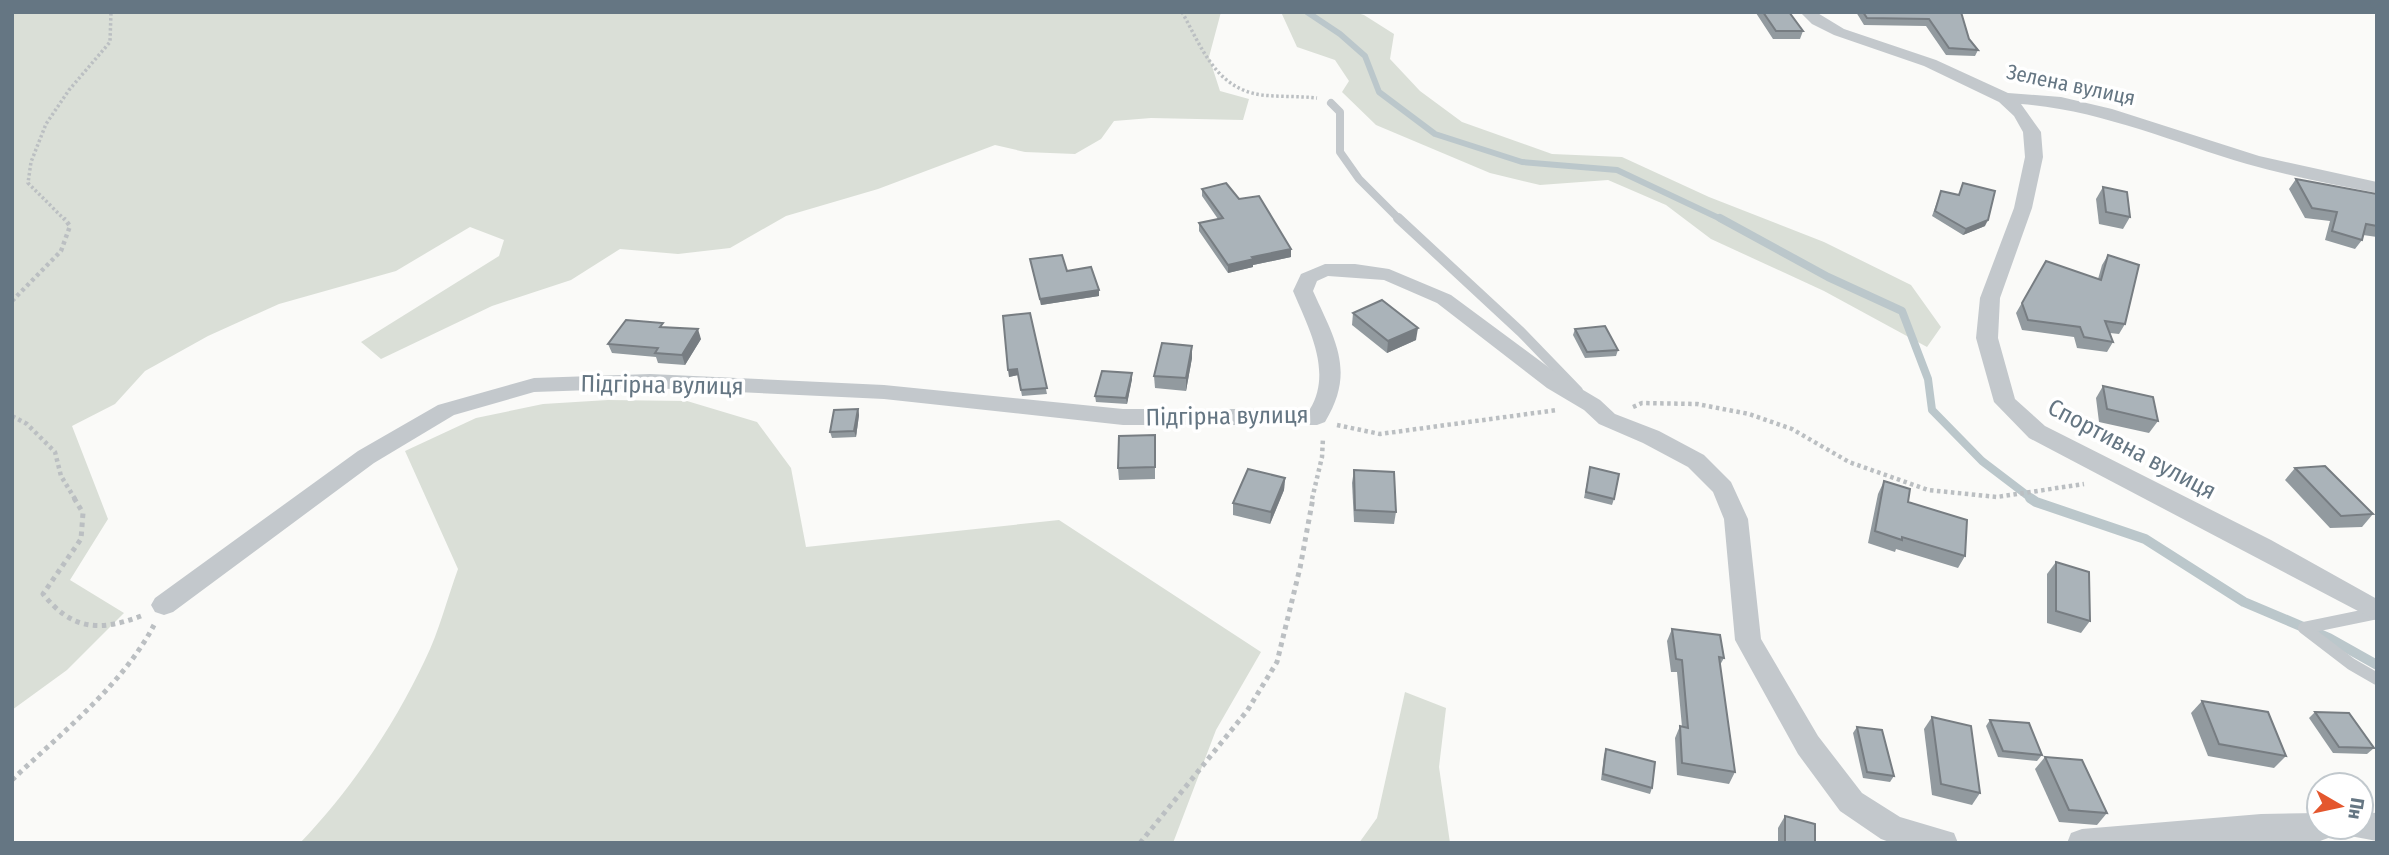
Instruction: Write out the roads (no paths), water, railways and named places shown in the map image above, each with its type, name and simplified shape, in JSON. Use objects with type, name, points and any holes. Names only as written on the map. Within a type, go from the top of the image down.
[{"type":"street","name":"Зелена вулиця","points":[[1807,12],[1817,21],[1839,32],[1930,63],[2005,97],[2061,102],[2265,163],[2377,188]]},
{"type":"street","name":"Спортивна вулиця","points":[[2005,97],[2021,113],[2032,132],[2034,157],[2023,208],[1990,298],[1987,338],[2005,402],[2037,432],[2183,506],[2377,612]]},
{"type":"street","name":"Підгірна вулиця","points":[[164,605],[366,457],[446,410],[534,385],[650,381],[884,392],[1123,418],[1317,417],[1328,403],[1332,384],[1329,351],[1303,291],[1308,278],[1325,270],[1355,270],[1389,275],[1444,299],[1555,383],[1600,412],[1696,461],[1723,488],[1737,519],[1748,640],[1808,745],[1852,802],[1892,829],[1930,842]]},
{"type":"street","points":[[2082,843],[2260,828],[2305,827]]},
{"type":"lane","points":[[1331,103],[1340,112],[1340,152],[1359,179],[1521,332],[1600,412]]},
{"type":"lane","points":[[2377,612],[2304,628],[2351,664],[2377,679]]},
{"type":"waterway","points":[[1307,12],[1340,34],[1365,56],[1379,92],[1435,134],[1522,162],[1617,170],[1723,220]]},
{"type":"waterway","points":[[1720,218],[1828,277],[1902,311],[1928,379],[1932,410],[1982,461],[2032,499]]},
{"type":"waterway","points":[[2030,498],[2145,539],[2244,602],[2329,638],[2377,665]]}]
